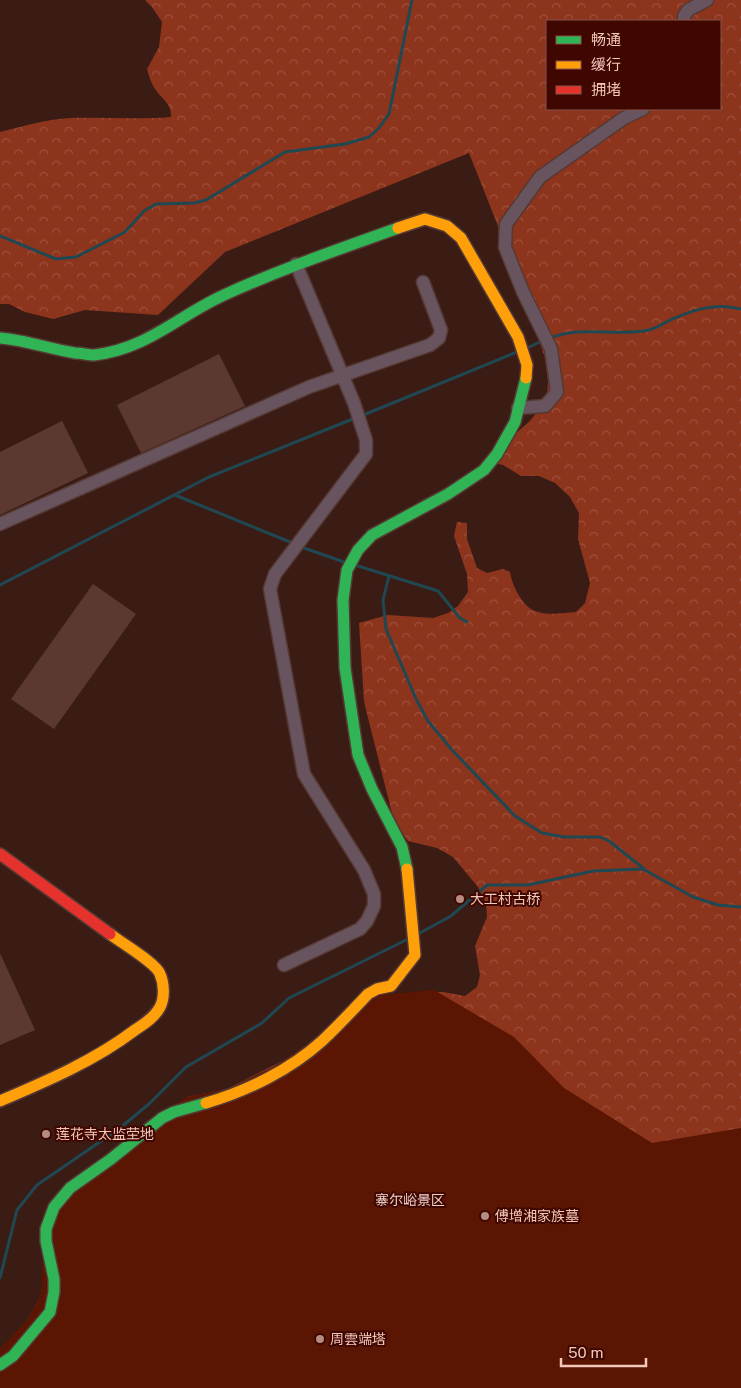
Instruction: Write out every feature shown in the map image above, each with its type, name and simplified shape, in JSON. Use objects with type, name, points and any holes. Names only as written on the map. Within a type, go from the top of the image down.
[{"type":"street","points":[[684,20],[688,10],[707,0]]},
{"type":"street","points":[[518,408],[545,406],[558,392],[551,349],[543,329],[523,292],[505,247],[506,224],[540,177],[624,118],[641,110]]},
{"type":"street","points":[[0,338],[56,350],[92,355],[121,349],[147,340],[222,296],[296,264],[424,219],[447,226],[462,238],[519,340],[527,365],[525,384],[515,422],[497,454],[484,470],[448,494],[372,535],[358,550],[350,564],[343,600],[345,668],[358,755],[372,789],[402,847],[407,869],[415,954],[391,986],[377,989],[368,994],[308,1053],[269,1078],[252,1086],[220,1099],[174,1112],[162,1118],[111,1159],[70,1188],[54,1207],[46,1229],[46,1241],[54,1279],[54,1292],[50,1312],[13,1356],[0,1365]]},
{"type":"street","points":[[284,965],[360,929],[368,921],[374,906],[374,894],[364,870],[304,774],[270,589],[276,574],[290,554],[366,454],[366,440],[354,403],[296,264]]},
{"type":"street","points":[[0,524],[309,387],[430,345],[439,338],[441,330],[424,282]]},
{"type":"street","points":[[0,854],[150,963],[159,971],[163,994],[160,1008],[120,1042],[44,1083],[0,1101]]},
{"type":"green space","points":[[145,0],[741,0],[741,1388],[0,1388],[0,1349],[19,1330],[36,1305],[43,1286],[42,1266],[187,1097],[227,1089],[419,992],[443,992],[465,996],[477,987],[480,975],[475,946],[487,917],[486,903],[478,887],[453,857],[437,848],[408,841],[394,821],[364,701],[359,623],[388,615],[433,618],[448,613],[458,606],[468,592],[467,574],[454,536],[457,522],[467,523],[467,539],[477,568],[487,573],[503,569],[510,572],[518,594],[526,605],[535,611],[550,614],[576,612],[585,603],[590,583],[578,539],[579,513],[570,497],[555,483],[539,476],[521,476],[503,465],[484,461],[530,421],[547,399],[548,380],[545,358],[537,334],[503,260],[498,226],[469,153],[225,252],[158,315],[85,310],[53,319],[25,312],[9,304],[0,304],[0,132],[62,119],[171,117],[168,105],[154,87],[147,69],[159,47],[162,22]]},
{"type":"green space","name":"寨尔峪景区","points":[[434,990],[514,1037],[564,1088],[652,1143],[741,1128],[741,1388],[0,1388],[0,1349],[27,1320],[37,1304],[42,1290],[42,1266],[51,1206],[156,1117],[187,1097],[227,1089],[273,1067],[380,995]]},
{"type":"building","points":[[219,354],[245,406],[141,453],[117,405]]},
{"type":"building","points":[[62,421],[88,473],[0,515],[0,452]]},
{"type":"building","points":[[93,584],[136,614],[54,729],[11,699]]},
{"type":"building","points":[[0,953],[35,1030],[0,1045]]},
{"type":"waterway","points":[[0,236],[56,259],[76,257],[125,232],[144,211],[156,204],[194,203],[206,200],[285,152],[345,144],[369,137],[379,128],[389,114],[412,0]]},
{"type":"waterway","points":[[550,338],[575,332],[637,332],[658,327],[679,316],[705,308],[723,306],[741,309]]},
{"type":"waterway","points":[[527,348],[544,340]]},
{"type":"waterway","points":[[361,416],[517,352]]},
{"type":"waterway","points":[[0,585],[209,477],[355,418]]},
{"type":"waterway","points":[[175,495],[295,544]]},
{"type":"waterway","points":[[301,547],[344,562]]},
{"type":"waterway","points":[[355,565],[438,591],[460,618],[467,622]]},
{"type":"waterway","points":[[389,576],[383,600],[386,629],[417,701],[428,721],[452,750],[515,816],[542,833],[564,837],[600,837],[609,841],[643,868]]},
{"type":"waterway","points":[[418,934],[451,916],[487,885],[528,885],[593,871],[643,869],[693,897],[718,905],[741,907]]},
{"type":"waterway","points":[[0,1278],[17,1210],[37,1185],[120,1128],[149,1104],[186,1067],[262,1023],[289,998],[408,939]]},
{"type":"traffic: fast","points":[[0,338],[75,353],[94,355],[113,352],[162,331],[207,303],[224,295],[398,228]]},
{"type":"traffic: fast","points":[[407,869],[402,847],[372,789],[358,755],[345,668],[343,600],[347,570],[358,550],[372,535],[448,494],[484,470],[497,454],[515,422],[526,378]]},
{"type":"traffic: fast","points":[[0,1365],[13,1356],[50,1312],[54,1292],[54,1279],[46,1241],[46,1229],[54,1207],[70,1188],[111,1159],[162,1118],[174,1112],[206,1103]]},
{"type":"traffic: slow","points":[[398,228],[425,219],[447,226],[461,238],[518,337],[527,365],[526,378]]},
{"type":"traffic: slow","points":[[206,1103],[252,1086],[282,1070],[322,1041],[368,994],[377,989],[391,986],[415,955],[407,869]]},
{"type":"traffic: slow","points":[[0,1101],[87,1061],[146,1023],[158,1011],[162,1003],[163,986],[157,969],[110,934]]},
{"type":"traffic: jam","points":[[0,854],[110,934]]},
{"type":"place","name":"大工村古桥","points":[[460,899]]},
{"type":"place","name":"莲花寺太监茔地","points":[[46,1134]]},
{"type":"place","name":"傅增湘家族墓","points":[[485,1216]]},
{"type":"place","name":"周雲端塔","points":[[320,1339]]}]
